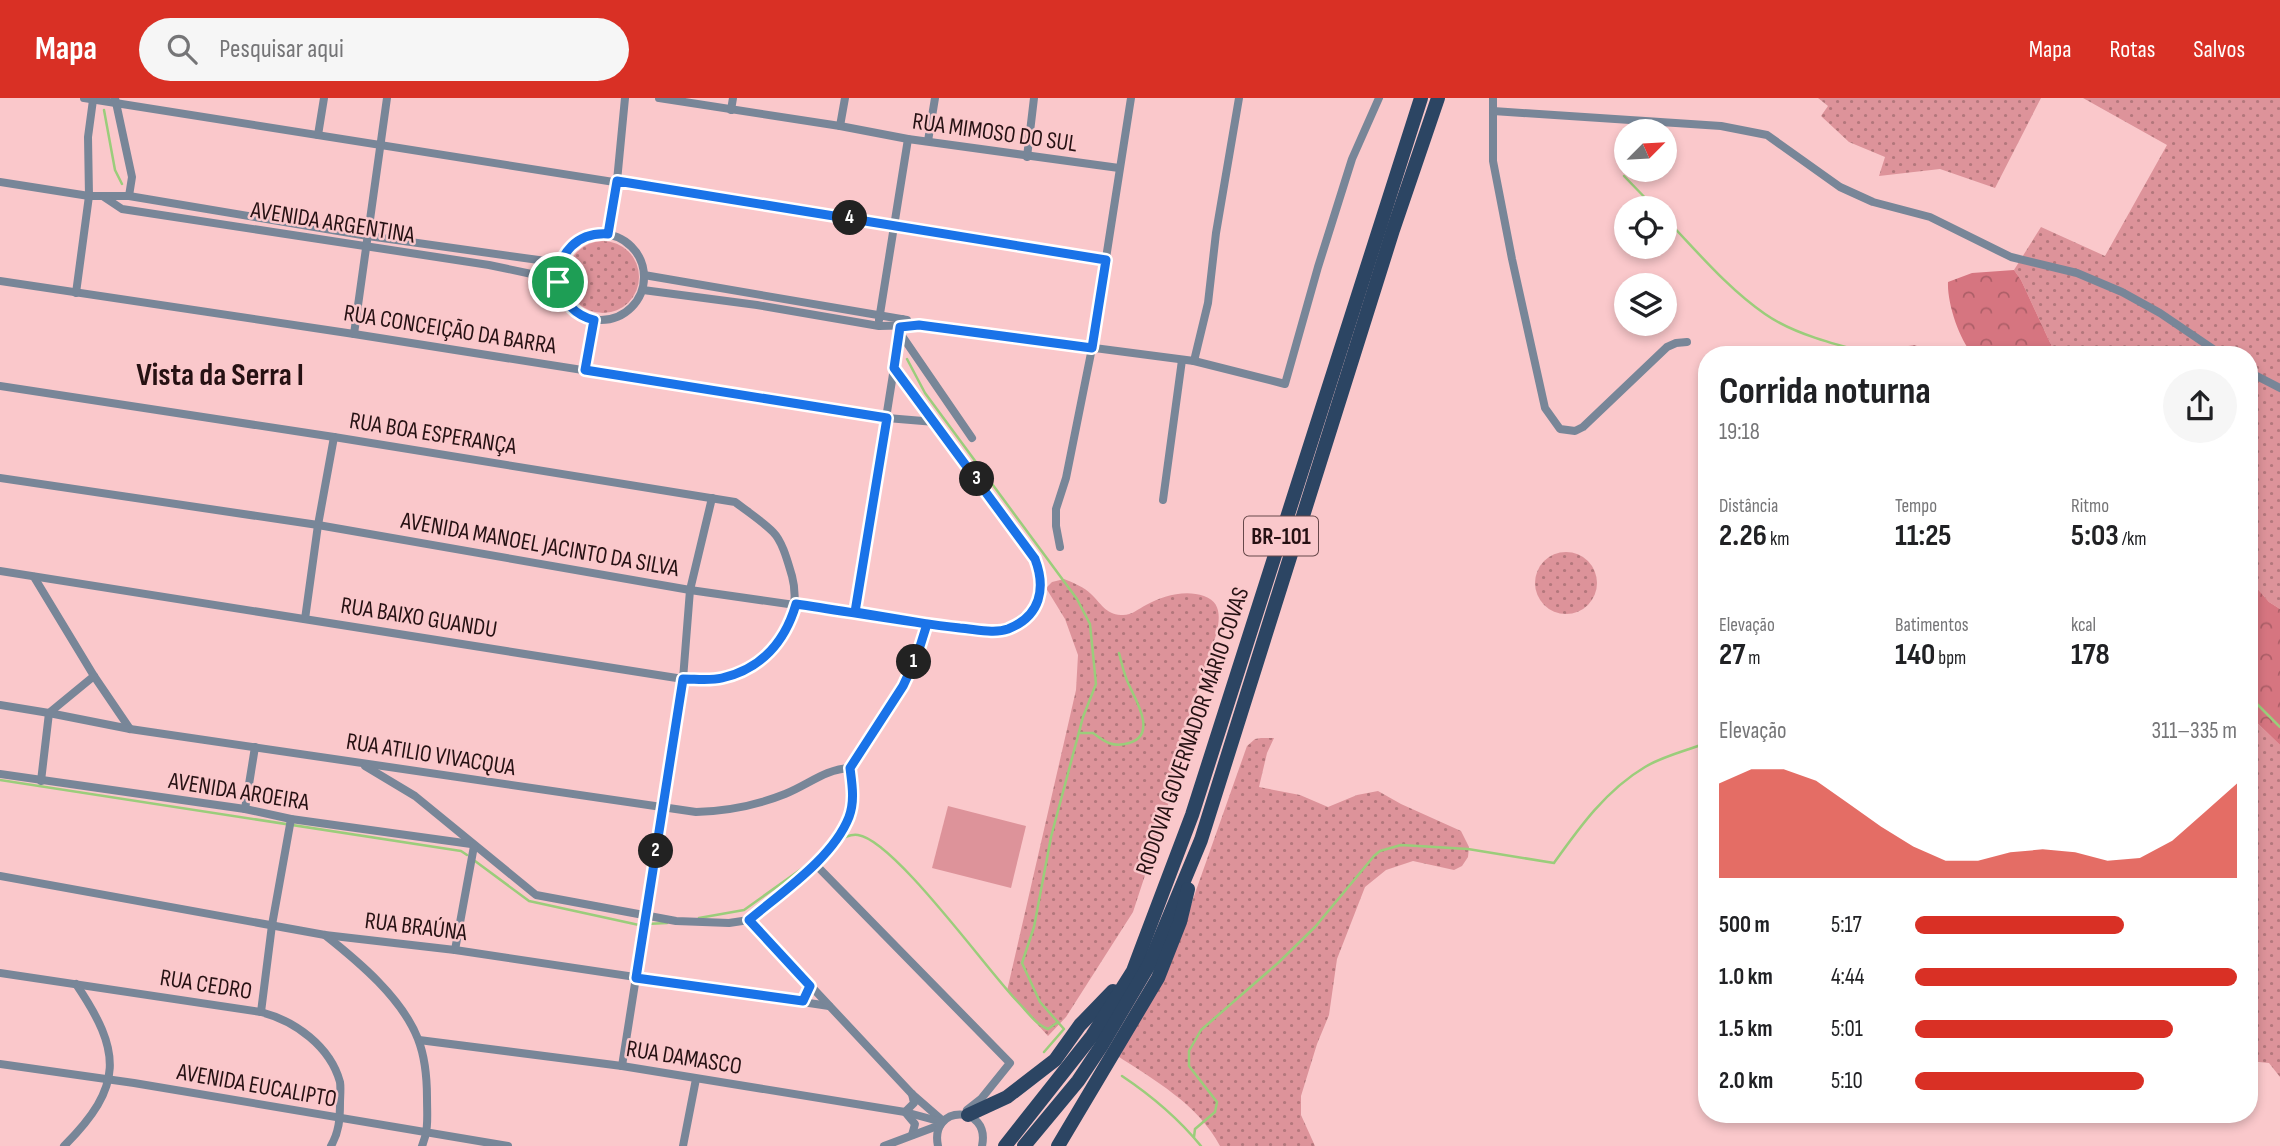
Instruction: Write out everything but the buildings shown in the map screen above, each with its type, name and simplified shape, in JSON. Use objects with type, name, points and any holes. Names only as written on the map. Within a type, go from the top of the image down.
[{"type":"main road","name":"RODOVIA GOVERNADOR MÁRIO COVAS","points":[[1006,1145],[1067,1070],[1102,1045],[1133,971],[1192,814],[1421,98]]},
{"type":"main road","name":"RODOVIA GOVERNADOR MÁRIO COVAS","points":[[1024,1146],[1078,1081],[1149,965],[1201,840],[1393,230],[1438,98]]},
{"type":"main road","points":[[965,1115],[1007,1097],[1055,1060],[1080,1025],[1133,971]]},
{"type":"main road","points":[[1058,1146],[1090,1091],[1102,1045]]},
{"type":"street","points":[[318,135],[324,98]]},
{"type":"street","points":[[354,334],[387,98]]},
{"type":"street","points":[[608,234],[617,181],[625,98]]},
{"type":"street","name":"RUA MIMOSO DO SUL","points":[[659,98],[908,139],[1119,168]]},
{"type":"street","points":[[731,110],[733,98]]},
{"type":"street","points":[[840,126],[845,98]]},
{"type":"street","points":[[928,141],[935,98]]},
{"type":"street","points":[[1027,157],[1034,98]]},
{"type":"street","points":[[1060,547],[1056,509],[1066,478],[1092,348],[1131,98]]},
{"type":"street","points":[[1194,361],[1208,303],[1216,233],[1239,98]]},
{"type":"street","points":[[643,290],[757,305],[879,326],[919,325],[1194,361],[1285,384],[1352,159],[1379,98]]},
{"type":"street","points":[[1493,98],[1493,161],[1512,259],[1545,408],[1560,429],[1575,431],[1583,427],[1667,347],[1687,342]]},
{"type":"street","points":[[76,293],[89,196],[89,99],[116,100],[318,135],[1106,260]]},
{"type":"street","points":[[116,100],[132,177],[129,196]]},
{"type":"street","points":[[1493,111],[1721,127],[1767,135],[1839,187],[1873,202],[1930,217],[2011,257],[2077,273],[2122,292],[2160,313],[2209,346]]},
{"type":"street","points":[[879,326],[908,139]]},
{"type":"street","name":"AVENIDA ARGENTINA","points":[[0,183],[89,196],[129,196],[368,236],[560,263]]},
{"type":"street","name":"AVENIDA ARGENTINA","points":[[104,197],[122,209],[489,265],[558,282]]},
{"type":"street","points":[[592,234],[608,234],[623,239],[635,250],[643,264],[643,290],[637,302],[625,313],[610,319],[594,320],[573,310],[563,297],[558,282],[560,263],[566,251],[578,240],[592,234]]},
{"type":"street","points":[[645,275],[880,315],[901,326],[972,438]]},
{"type":"street","name":"RUA CONCEIÇÃO DA BARRA","points":[[0,281],[887,418],[935,422]]},
{"type":"street","points":[[585,370],[594,320]]},
{"type":"street","points":[[855,612],[901,326]]},
{"type":"street","points":[[1163,500],[1182,360]]},
{"type":"street","points":[[894,368],[935,422]]},
{"type":"street","points":[[2258,377],[2280,388]]},
{"type":"street","name":"RUA BOA ESPERANÇA","points":[[0,386],[735,502],[775,534],[789,564],[796,604]]},
{"type":"street","name":"AVENIDA MANOEL JACINTO DA SILVA","points":[[0,478],[318,525],[690,590],[927,624],[991,631],[1008,629],[1035,607],[1042,590],[1042,577],[1035,559],[935,422]]},
{"type":"street","points":[[305,618],[334,437]]},
{"type":"street","points":[[622,1066],[683,679],[690,590],[712,498]]},
{"type":"street","name":"RUA BAIXO GUANDU","points":[[0,571],[683,679],[720,679],[749,670],[778,645],[796,604]]},
{"type":"street","points":[[34,577],[94,676],[130,729]]},
{"type":"street","points":[[359,763],[415,796],[536,895],[676,921],[729,923],[749,920],[815,864],[834,842],[849,817],[853,793],[850,768],[903,686],[917,656],[927,624]]},
{"type":"street","points":[[41,781],[49,713],[94,676]]},
{"type":"street","name":"RUA ATILIO VIVACQUA","points":[[0,705],[130,729],[664,809],[724,811],[750,807],[788,793],[834,768],[850,768]]},
{"type":"street","points":[[245,809],[255,747]]},
{"type":"street","name":"AVENIDA AROEIRA","points":[[0,775],[245,809],[290,825],[473,845]]},
{"type":"street","points":[[261,1012],[272,925],[290,825]]},
{"type":"street","points":[[455,950],[473,845]]},
{"type":"street","points":[[815,864],[1010,1063],[965,1115]]},
{"type":"street","name":"RUA BRAÚNA","points":[[0,877],[325,935],[455,950],[829,1006]]},
{"type":"street","points":[[749,920],[942,1123]]},
{"type":"street","points":[[325,935],[366,969],[402,1011],[419,1040],[427,1083],[427,1133],[422,1146]]},
{"type":"street","name":"RUA CEDRO","points":[[0,973],[261,1012],[298,1028],[324,1052],[340,1083],[340,1119],[331,1146]]},
{"type":"street","points":[[64,1146],[83,1126],[110,1081],[109,1052],[104,1031],[76,984]]},
{"type":"street","points":[[803,1001],[810,986]]},
{"type":"street","name":"RUA DAMASCO","points":[[419,1040],[622,1066],[905,1112],[942,1123]]},
{"type":"street","name":"AVENIDA EUCALIPTO","points":[[0,1064],[508,1146]]},
{"type":"street","points":[[683,1146],[696,1079]]},
{"type":"street","points":[[912,1094],[914,1103],[905,1112],[915,1124],[912,1135]]},
{"type":"street","points":[[884,1146],[942,1123],[951,1116],[965,1115],[981,1126],[984,1137],[982,1146]]},
{"type":"street","points":[[938,1146],[936,1138],[942,1123]]},
{"type":"shaded area","points":[[1818,98],[2041,98],[1995,188],[1940,169],[1879,176],[1885,157],[1849,142],[1821,116],[1828,106]]},
{"type":"shaded area","points":[[2083,98],[2280,98],[2280,609],[2269,602],[2258,589],[2258,346],[2052,346],[2014,270],[2041,227],[2105,256],[2167,145]]},
{"type":"shaded area","points":[[603,241],[617,244],[629,251],[636,263],[639,277],[636,291],[629,303],[617,310],[603,313],[589,310],[577,303],[570,291],[567,277],[570,263],[577,251],[589,244]]},
{"type":"shaded area","points":[[1560,552],[1572,552],[1588,561],[1595,571],[1595,595],[1588,605],[1572,614],[1560,614],[1549,609],[1540,600],[1535,589],[1535,577],[1540,566],[1549,557]]},
{"type":"shaded area","points":[[1064,579],[1085,589],[1107,610],[1116,614],[1128,614],[1159,599],[1189,593],[1204,596],[1214,602],[1219,620],[1182,737],[1186,745],[1185,753],[1133,912],[1066,1017],[1048,1036],[1007,991],[1076,690],[1078,655],[1065,619],[1046,588],[1052,582]]},
{"type":"shaded area","points":[[2258,724],[2280,745],[2280,1077],[2269,1063],[2258,1062]]},
{"type":"shaded area","points":[[1274,738],[1267,753],[1259,787],[1300,795],[1328,807],[1357,795],[1378,791],[1461,831],[1469,847],[1468,857],[1462,866],[1454,870],[1413,861],[1386,870],[1365,887],[1337,959],[1329,1015],[1301,1096],[1301,1115],[1315,1146],[1220,1146],[1211,1131],[1187,1105],[1116,1055],[1169,967],[1247,746],[1255,739]]},
{"type":"shaded area","points":[[948,806],[1026,826],[1011,888],[932,868]]},
{"type":"green space","points":[[2014,270],[2052,346],[1967,346],[1952,310],[1948,282],[1972,273]]},
{"type":"green space","points":[[2258,589],[2269,602],[2280,609],[2280,745],[2258,724]]},
{"type":"waterway","points":[[104,110],[115,170],[122,184]]},
{"type":"waterway","points":[[1630,182],[1643,196]]},
{"type":"waterway","points":[[1677,231],[1725,281],[1765,314],[1804,334],[1841,346]]},
{"type":"waterway","points":[[907,359],[925,393],[1077,599],[1090,624],[1096,684],[1083,717],[1051,837],[1034,927],[1022,963],[1040,1002],[1064,1029],[1044,1052]]},
{"type":"waterway","points":[[1079,733],[1093,733],[1118,745],[1129,743],[1142,733],[1142,717],[1119,653]]},
{"type":"waterway","points":[[2258,705],[2280,727]]},
{"type":"waterway","points":[[1194,1137],[1195,1129],[1215,1112],[1217,1102],[1189,1066],[1189,1051],[1201,1030],[1315,927],[1380,851],[1401,845],[1468,849],[1554,863],[1594,810],[1631,776],[1659,760],[1698,746]]},
{"type":"waterway","points":[[0,780],[461,851],[467,855]]},
{"type":"waterway","points":[[838,842],[847,836],[855,835],[874,842],[894,859],[940,908],[1035,1021],[1048,1029],[1058,1022]]},
{"type":"waterway","points":[[699,918],[744,910],[814,860]]},
{"type":"waterway","points":[[475,861],[529,901],[639,925]]},
{"type":"waterway","points":[[646,924],[667,923]]},
{"type":"waterway","points":[[1122,1076],[1164,1108],[1201,1146]]},
{"type":"district","name":"Vista da Serra I","points":[[220,374]]},
{"type":"route","points":[[558,282],[560,263],[571,245],[585,236],[608,234],[617,181],[1106,260],[1092,348],[919,325],[900,327],[894,368],[1035,559],[1042,577],[1042,590],[1035,607],[1023,619],[1008,629],[991,631],[927,624],[796,604],[778,645],[749,670],[720,679],[683,679],[636,978],[803,1001],[810,986],[749,920],[815,864],[834,842],[849,817],[853,793],[850,768],[903,686],[917,656],[927,624],[855,612],[887,418],[585,370],[594,320],[573,310],[567,304],[558,282]]}]
